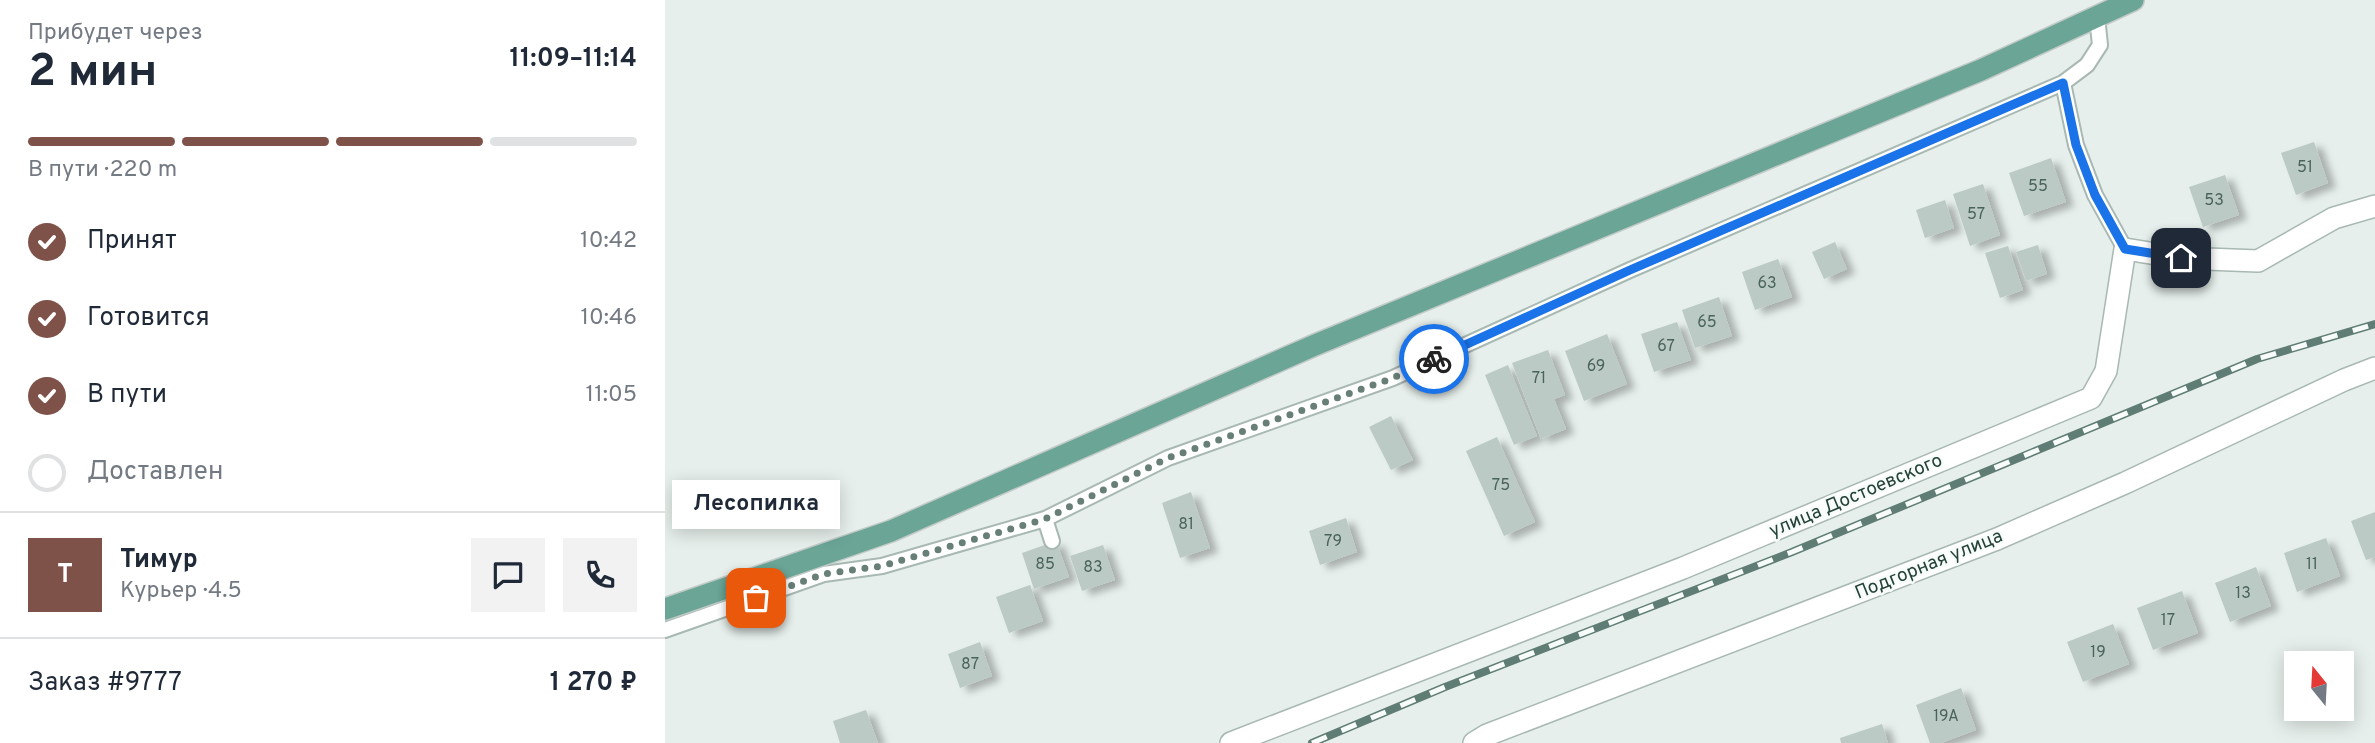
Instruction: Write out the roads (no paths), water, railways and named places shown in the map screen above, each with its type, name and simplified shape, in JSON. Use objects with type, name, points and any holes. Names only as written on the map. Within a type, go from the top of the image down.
[{"type":"main road","points":[[665,610],[891,531],[1315,345],[1981,70],[2133,0]]},
{"type":"street","points":[[2125,249],[2181,258],[2257,261],[2334,218],[2375,206]]},
{"type":"street","name":"улица Достоевского","points":[[1231,743],[1683,568],[2091,398],[2106,370],[2125,249]]},
{"type":"street","name":"Подгорная улица","points":[[1474,743],[1487,735],[1997,539],[2375,368]]},
{"type":"lane","points":[[665,630],[824,574],[882,566],[1045,519],[1168,458],[1393,378],[1630,270],[2063,83],[2088,65],[2100,45],[2097,17]]},
{"type":"lane","points":[[2063,83],[2076,145],[2095,195],[2125,249]]},
{"type":"lane","points":[[1045,519],[1052,541]]},
{"type":"railway","points":[[1312,743],[1445,687],[1792,552],[2257,359],[2375,324]]},
{"type":"place","name":"Лесопилка","points":[[756,598]]}]
